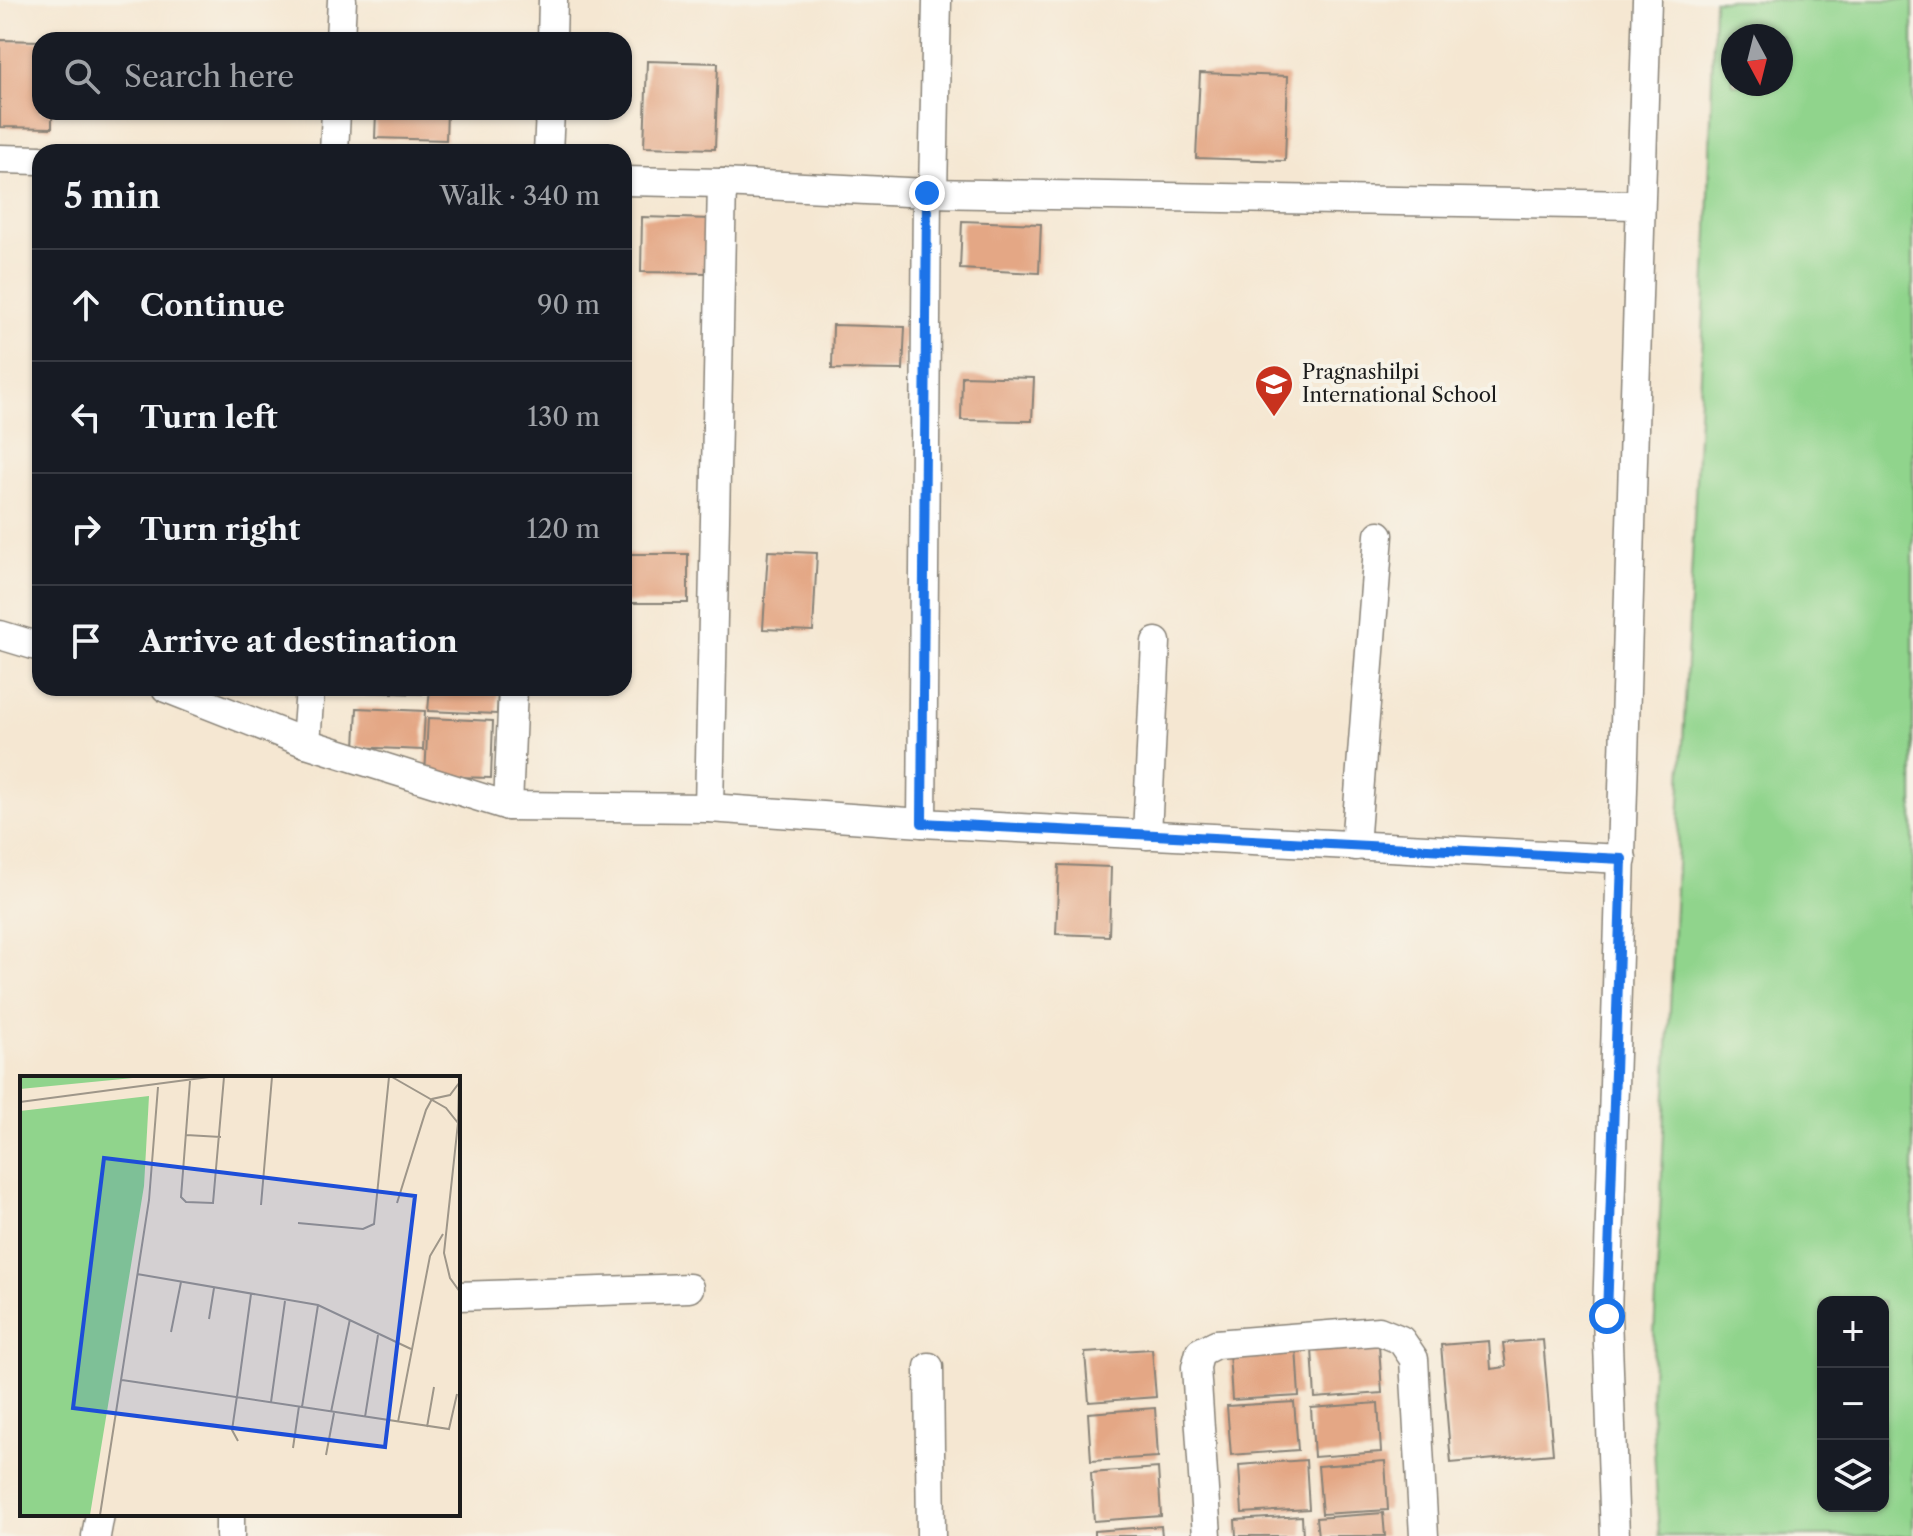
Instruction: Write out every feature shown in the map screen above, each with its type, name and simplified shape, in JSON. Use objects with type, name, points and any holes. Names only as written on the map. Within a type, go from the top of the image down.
[{"type":"street","points":[[340,32],[342,0]]},
{"type":"street","points":[[552,32],[553,0]]},
{"type":"street","points":[[922,823],[930,193],[937,0]]},
{"type":"street","points":[[1615,1536],[1607,1316],[1647,0]]},
{"type":"street","points":[[334,144],[336,120]]},
{"type":"street","points":[[548,144],[550,120]]},
{"type":"street","points":[[0,159],[32,160]]},
{"type":"street","points":[[632,181],[930,193],[1639,205]]},
{"type":"street","points":[[709,808],[722,183]]},
{"type":"street","points":[[1355,846],[1379,535]]},
{"type":"street","points":[[0,635],[32,645]]},
{"type":"street","points":[[1147,835],[1156,642]]},
{"type":"street","points":[[186,696],[306,743],[508,806],[709,808],[922,823],[1622,859]]},
{"type":"street","points":[[306,743],[309,696]]},
{"type":"street","points":[[508,806],[513,696]]},
{"type":"street","points":[[460,1296],[689,1288]]},
{"type":"street","points":[[1207,1536],[1196,1367],[1200,1352],[1216,1344],[1379,1331],[1401,1340],[1414,1359],[1424,1536]]},
{"type":"street","points":[[929,1367],[931,1536]]},
{"type":"street","points":[[96,1536],[100,1516]]},
{"type":"green space","points":[[1714,0],[1913,0],[1913,1536],[1659,1536],[1651,1397],[1708,231]]},
{"type":"building","points":[[0,40],[32,41],[32,120],[52,120],[52,128],[0,127]]},
{"type":"building","points":[[647,61],[718,63],[715,149],[644,147]]},
{"type":"building","points":[[1200,73],[1288,76],[1285,161],[1196,158]]},
{"type":"building","points":[[376,120],[447,120],[446,140],[375,138]]},
{"type":"building","points":[[642,217],[712,219],[710,273],[641,272]]},
{"type":"building","points":[[962,221],[1041,224],[1039,273],[960,269]]},
{"type":"building","points":[[833,325],[905,327],[903,370],[832,369]]},
{"type":"building","points":[[962,376],[1034,378],[1032,421],[961,420]]},
{"type":"building","points":[[768,551],[817,553],[813,631],[763,629]]},
{"type":"building","points":[[632,554],[688,554],[688,603],[632,603]]},
{"type":"building","points":[[429,696],[498,696],[497,714],[428,711]]},
{"type":"building","points":[[357,708],[425,711],[423,750],[355,747]]},
{"type":"building","points":[[428,718],[493,721],[491,778],[425,776]]},
{"type":"building","points":[[1059,865],[1111,867],[1109,936],[1056,934]]},
{"type":"building","points":[[1543,1340],[1553,1454],[1451,1463],[1441,1345],[1489,1341],[1491,1369],[1506,1367],[1503,1343]]},
{"type":"building","points":[[1379,1345],[1382,1393],[1315,1398],[1312,1349]]},
{"type":"building","points":[[1296,1347],[1299,1396],[1232,1400],[1229,1352]]},
{"type":"building","points":[[1152,1349],[1156,1397],[1089,1402],[1085,1353]]},
{"type":"building","points":[[1294,1402],[1298,1450],[1231,1455],[1227,1406]]},
{"type":"building","points":[[1378,1403],[1381,1452],[1314,1457],[1311,1408]]},
{"type":"building","points":[[1155,1408],[1158,1457],[1091,1461],[1088,1413]]},
{"type":"building","points":[[1306,1460],[1309,1509],[1242,1513],[1239,1465]]},
{"type":"building","points":[[1385,1461],[1388,1510],[1322,1514],[1318,1466]]},
{"type":"building","points":[[1158,1468],[1161,1516],[1094,1521],[1091,1473]]},
{"type":"building","points":[[1383,1513],[1385,1536],[1318,1536],[1316,1518]]},
{"type":"building","points":[[1302,1516],[1303,1536],[1236,1536],[1235,1520]]},
{"type":"building","points":[[1161,1526],[1162,1536],[1094,1536],[1094,1531]]},
{"type":"place","name":"Pragnashilpi International School","points":[[1274,418]]},
{"type":"route","points":[[927,193],[922,823],[1622,859],[1607,1316]]}]
